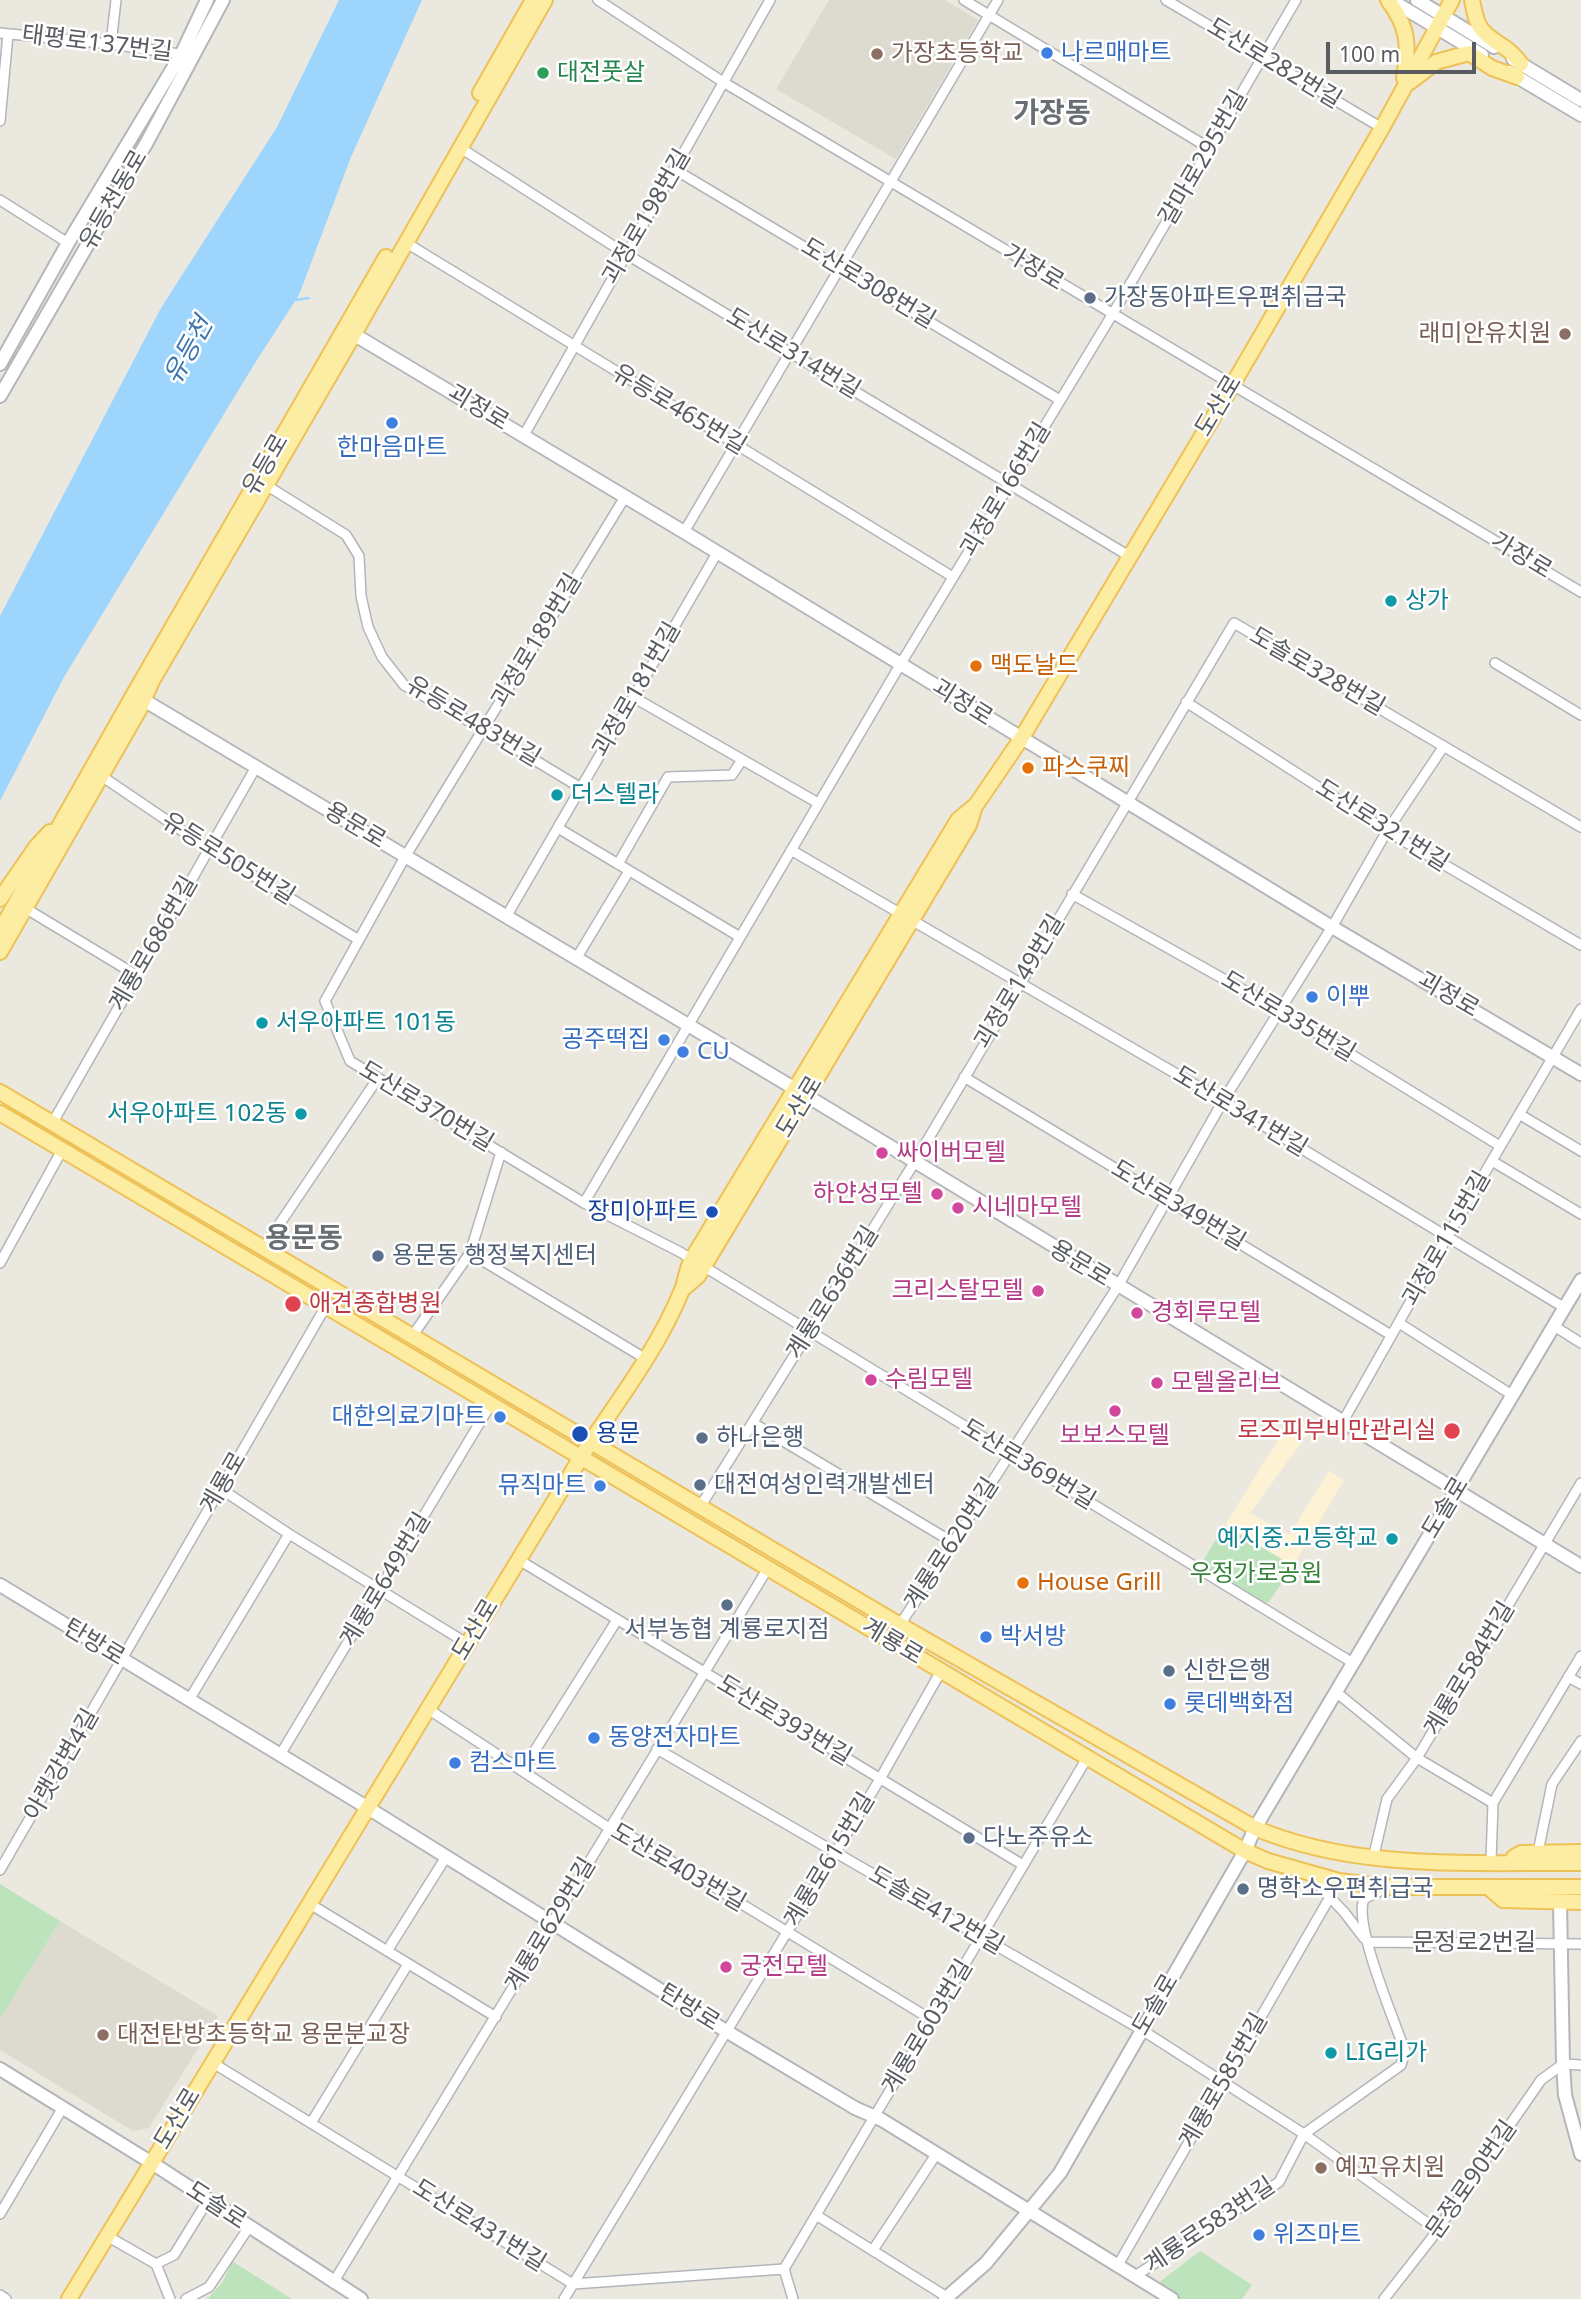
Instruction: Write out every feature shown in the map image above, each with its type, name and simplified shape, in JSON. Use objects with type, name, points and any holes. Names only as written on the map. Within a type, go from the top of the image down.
[{"type":"main road","name":"유등로","points":[[0,931],[61,821],[266,485],[533,0]]},
{"type":"main road","name":"유등로","points":[[0,952],[100,775],[139,697],[545,0]]},
{"type":"main road","points":[[1390,0],[1401,17],[1407,37],[1403,87]]},
{"type":"main road","name":"도산로","points":[[69,2299],[592,1441],[646,1359],[683,1289],[686,1270],[698,1263],[801,1093],[907,917],[958,820],[976,805],[1021,739],[1233,384],[1382,128],[1452,0]]},
{"type":"main road","points":[[1403,87],[1436,62],[1469,54],[1492,68],[1519,70],[1513,52],[1482,31],[1472,0]]},
{"type":"main road","points":[[0,899],[36,847],[61,821]]},
{"type":"main road","name":"계룡로","points":[[0,1092],[900,1625],[1255,1828],[1284,1840],[1373,1859],[1581,1863]]},
{"type":"main road","name":"계룡로","points":[[0,1113],[1245,1851],[1268,1861],[1339,1881],[1388,1887],[1581,1887]]},
{"type":"main road","name":"계룡로","points":[[1507,1862],[1521,1853],[1581,1852]]},
{"type":"main road","name":"계룡로","points":[[1488,1887],[1503,1900],[1581,1902]]},
{"type":"street","points":[[111,44],[116,0]]},
{"type":"street","name":"유등천동로","points":[[0,396],[95,234],[188,56],[207,0]]},
{"type":"street","name":"유등천동로","points":[[0,364],[68,243],[223,0]]},
{"type":"street","name":"가장로","points":[[598,0],[723,82],[1581,592]]},
{"type":"street","name":"괴정로198번길","points":[[524,435],[770,0]]},
{"type":"street","points":[[964,0],[1209,148]]},
{"type":"street","points":[[684,532],[998,0]]},
{"type":"street","name":"도산로282번길","points":[[1166,0],[1382,128]]},
{"type":"street","name":"갈마로295번길","points":[[1112,315],[1296,0]]},
{"type":"street","points":[[1390,0],[1440,21],[1519,70],[1581,115]]},
{"type":"street","points":[[1417,0],[1440,21]]},
{"type":"street","points":[[0,121],[4,34]]},
{"type":"street","name":"태평로137번길","points":[[4,34],[111,44],[188,56]]},
{"type":"street","points":[[1519,70],[1581,100]]},
{"type":"street","name":"도산로314번길","points":[[459,147],[626,254],[1129,556]]},
{"type":"street","name":"도산로308번길","points":[[674,169],[1060,400]]},
{"type":"street","name":"유등천동로","points":[[0,200],[68,243]]},
{"type":"street","name":"유등로465번길","points":[[405,242],[953,577]]},
{"type":"street","name":"괴정로166번길","points":[[688,1026],[900,665],[1112,315]]},
{"type":"street","name":"괴정로","points":[[350,332],[1332,927],[1581,1073]]},
{"type":"street","name":"유등로483번길","points":[[266,485],[346,535],[359,556],[361,596],[368,627],[382,657],[404,685],[580,788]]},
{"type":"street","name":"괴정로189번길","points":[[405,857],[625,497]]},
{"type":"street","name":"괴정로181번길","points":[[506,917],[717,553]]},
{"type":"street","name":"도솔로328번길","points":[[1126,802],[1234,623],[1581,827]]},
{"type":"street","points":[[1495,663],[1581,715]]},
{"type":"street","name":"용문로","points":[[139,697],[801,1093],[1581,1566]]},
{"type":"street","points":[[633,697],[818,803]]},
{"type":"street","name":"도산로321번길","points":[[1186,702],[1387,831],[1581,945]]},
{"type":"street","name":"계룡로620번길","points":[[900,1625],[1118,1286],[1223,1101],[1332,927],[1387,831],[1444,746]]},
{"type":"street","points":[[618,864],[668,777],[732,775],[742,760]]},
{"type":"street","name":"계룡로686번길","points":[[53,1122],[256,767]]},
{"type":"street","name":"유등로505번길","points":[[100,775],[209,849],[359,940]]},
{"type":"street","name":"괴정로149번길","points":[[914,1163],[1126,802]]},
{"type":"street","points":[[558,828],[740,937]]},
{"type":"street","points":[[791,850],[907,917]]},
{"type":"street","name":"도산로370번길","points":[[405,857],[325,1001],[350,1061],[584,1203],[698,1263]]},
{"type":"street","points":[[576,959],[629,871]]},
{"type":"street","name":"도산로335번길","points":[[1072,894],[1279,1010],[1500,1146]]},
{"type":"street","points":[[25,908],[136,975]]},
{"type":"street","name":"도산로341번길","points":[[907,917],[1223,1101],[1565,1308]]},
{"type":"street","name":"괴정로115번길","points":[[1342,1423],[1581,1009]]},
{"type":"street","points":[[584,1203],[688,1026]]},
{"type":"street","name":"도산로349번길","points":[[964,1077],[1391,1335]]},
{"type":"street","points":[[264,1247],[378,1078]]},
{"type":"street","points":[[1519,1114],[1581,1151]]},
{"type":"street","points":[[0,1263],[62,1150]]},
{"type":"street","points":[[413,1335],[470,1253],[501,1152]]},
{"type":"street","points":[[1492,1161],[1581,1214]]},
{"type":"street","name":"계룡로636번길","points":[[700,1507],[914,1163]]},
{"type":"street","points":[[470,1253],[646,1359]]},
{"type":"street","name":"도산로369번길","points":[[698,1263],[1353,1662]]},
{"type":"street","name":"도솔로","points":[[816,2215],[946,2298],[986,2263],[1030,2211],[1060,2173],[1245,1851],[1255,1828],[1581,1280]]},
{"type":"street","name":"계룡로","points":[[122,1659],[326,1306]]},
{"type":"street","points":[[1399,1324],[1513,1395]]},
{"type":"street","points":[[1554,1326],[1581,1343]]},
{"type":"street","name":"계룡로649번길","points":[[280,1755],[491,1405]]},
{"type":"street","points":[[753,1423],[954,1543]]},
{"type":"street","name":"계룡로584번길","points":[[1373,1859],[1387,1799],[1417,1758],[1581,1483]]},
{"type":"street","points":[[220,1489],[468,1644]]},
{"type":"street","points":[[189,1700],[289,1534]]},
{"type":"street","name":"도산로393번길","points":[[519,1560],[1023,1865]]},
{"type":"street","name":"계룡로629번길","points":[[333,2283],[657,1749],[706,1674],[768,1568]]},
{"type":"street","name":"탄방로","points":[[0,1585],[368,1808],[726,2031],[937,2153],[1172,2299]]},
{"type":"street","points":[[522,1771],[617,1620]]},
{"type":"street","points":[[1491,1861],[1493,1803],[1581,1656]]},
{"type":"street","name":"아랫강변4길","points":[[0,1870],[122,1659]]},
{"type":"street","name":"계룡로615번길","points":[[564,2299],[880,1779],[941,1671]]},
{"type":"street","points":[[1568,1676],[1581,1684]]},
{"type":"street","points":[[1336,1692],[1417,1758],[1493,1803]]},
{"type":"street","name":"도산로403번길","points":[[428,1709],[609,1828],[617,1828],[932,2020]]},
{"type":"street","points":[[1538,1852],[1552,1784],[1581,1741]]},
{"type":"street","name":"도솔로412번길","points":[[657,1749],[1142,2030],[1304,2134],[1437,2230]]},
{"type":"street","name":"계룡로603번길","points":[[784,2269],[1087,1758]]},
{"type":"street","points":[[387,1951],[446,1857]]},
{"type":"street","name":"계룡로583번길","points":[[1305,1871],[1367,1942]]},
{"type":"street","name":"계룡로583번길","points":[[1135,2276],[1279,2182],[1304,2134],[1401,2065],[1405,2051],[1367,1942],[1361,1906],[1364,1899],[1388,1887]]},
{"type":"street","name":"계룡로585번길","points":[[1118,2265],[1330,1897]]},
{"type":"street","points":[[1560,1902],[1565,2095],[1581,2154]]},
{"type":"street","points":[[310,1904],[496,2017]]},
{"type":"street","name":"문정로2번길","points":[[1367,1942],[1581,1944]]},
{"type":"street","points":[[311,2123],[408,1964]]},
{"type":"street","name":"도산로431번길","points":[[213,2063],[573,2284],[784,2269]]},
{"type":"street","points":[[1563,2064],[1581,2065]]},
{"type":"street","name":"문정로90번길","points":[[1384,2299],[1437,2230],[1541,2080],[1563,2064]]},
{"type":"street","name":"도솔로","points":[[0,2069],[152,2163],[360,2299]]},
{"type":"street","points":[[0,2214],[62,2109]]},
{"type":"street","points":[[873,2250],[937,2153]]},
{"type":"street","points":[[156,2264],[174,2255],[208,2200]]},
{"type":"street","points":[[186,2299],[209,2287],[249,2227]]},
{"type":"street","points":[[107,2236],[156,2264],[170,2299]]},
{"type":"street","points":[[784,2269],[793,2299]]},
{"type":"street","points":[[0,2295],[6,2299]]},
{"type":"shaded area","name":"가장초등학교","points":[[829,0],[945,0],[978,20],[896,159],[776,89]]},
{"type":"shaded area","points":[[1293,1416],[1312,1428],[1250,1513],[1289,1535],[1329,1471],[1344,1480],[1293,1566],[1225,1525]]},
{"type":"shaded area","name":"대전탄방초등학교 용문분교장","points":[[60,1921],[218,2016],[149,2128],[133,2131],[0,2050],[0,2019]]},
{"type":"green space","name":"우정가로공원","points":[[1225,1525],[1293,1566],[1269,1602],[1256,1605],[1205,1573],[1201,1564]]},
{"type":"green space","points":[[0,1884],[60,1921],[0,2019]]},
{"type":"green space","points":[[1200,2251],[1252,2285],[1242,2299],[1181,2299],[1157,2284]]},
{"type":"green space","points":[[232,2261],[292,2299],[207,2299],[223,2282]]},
{"type":"water","name":"유등천","points":[[339,0],[422,0],[351,157],[299,295],[64,677],[0,801],[0,616],[161,308],[277,127]]},
{"type":"waterway","points":[[295,300],[309,298]]},
{"type":"place","name":"나르매마트","points":[[1047,53]]},
{"type":"place","name":"가장초등학교","points":[[877,54]]},
{"type":"place","name":"대전풋살","points":[[543,73]]},
{"type":"place","name":"가장동아파트우편취급국","points":[[1090,298]]},
{"type":"place","name":"래미안유치원","points":[[1565,334]]},
{"type":"place","name":"한마음마트","points":[[392,423]]},
{"type":"place","name":"상가","points":[[1391,601]]},
{"type":"place","name":"맥도날드","points":[[976,666]]},
{"type":"place","name":"파스쿠찌","points":[[1028,768]]},
{"type":"place","name":"더스텔라","points":[[557,795]]},
{"type":"place","name":"이뿌","points":[[1312,997]]},
{"type":"place","name":"서우아파트 101동","points":[[262,1023]]},
{"type":"place","name":"공주떡집","points":[[664,1040]]},
{"type":"place","name":"CU","points":[[683,1052]]},
{"type":"place","name":"서우아파트 102동","points":[[301,1114]]},
{"type":"place","name":"싸이버모텔","points":[[882,1153]]},
{"type":"place","name":"하얀성모텔","points":[[937,1194]]},
{"type":"place","name":"시네마모텔","points":[[958,1208]]},
{"type":"place","name":"장미아파트","points":[[712,1212]]},
{"type":"place","name":"용문동 행정복지센터","points":[[378,1256]]},
{"type":"place","name":"크리스탈모텔","points":[[1038,1291]]},
{"type":"place","name":"애견종합병원","points":[[293,1304]]},
{"type":"place","name":"경회루모텔","points":[[1137,1313]]},
{"type":"place","name":"수림모텔","points":[[871,1380]]},
{"type":"place","name":"모텔올리브","points":[[1157,1383]]},
{"type":"place","name":"보보스모텔","points":[[1115,1411]]},
{"type":"place","name":"대한의료기마트","points":[[500,1417]]},
{"type":"place","name":"로즈피부비만관리실","points":[[1452,1431]]},
{"type":"place","name":"용문","points":[[580,1434]]},
{"type":"place","name":"하나은행","points":[[702,1438]]},
{"type":"place","name":"대전여성인력개발센터","points":[[700,1485]]},
{"type":"place","name":"뮤직마트","points":[[600,1486]]},
{"type":"place","name":"예지중.고등학교","points":[[1392,1539]]},
{"type":"place","name":"House Grill","points":[[1023,1583]]},
{"type":"place","name":"서부농협 계룡로지점","points":[[727,1605]]},
{"type":"place","name":"박서방","points":[[986,1637]]},
{"type":"place","name":"신한은행","points":[[1169,1671]]},
{"type":"place","name":"롯데백화점","points":[[1170,1704]]},
{"type":"place","name":"동양전자마트","points":[[594,1738]]},
{"type":"place","name":"컴스마트","points":[[455,1763]]},
{"type":"place","name":"다노주유소","points":[[969,1838]]},
{"type":"place","name":"명학소우편취급국","points":[[1243,1889]]},
{"type":"place","name":"궁전모텔","points":[[726,1967]]},
{"type":"place","name":"대전탄방초등학교 용문분교장","points":[[103,2035]]},
{"type":"place","name":"LIG리가","points":[[1331,2053]]},
{"type":"place","name":"예꼬유치원","points":[[1321,2168]]},
{"type":"place","name":"위즈마트","points":[[1259,2235]]},
{"type":"district","name":"가장동","points":[[1052,114]]},
{"type":"district","name":"용문동","points":[[304,1239]]}]
